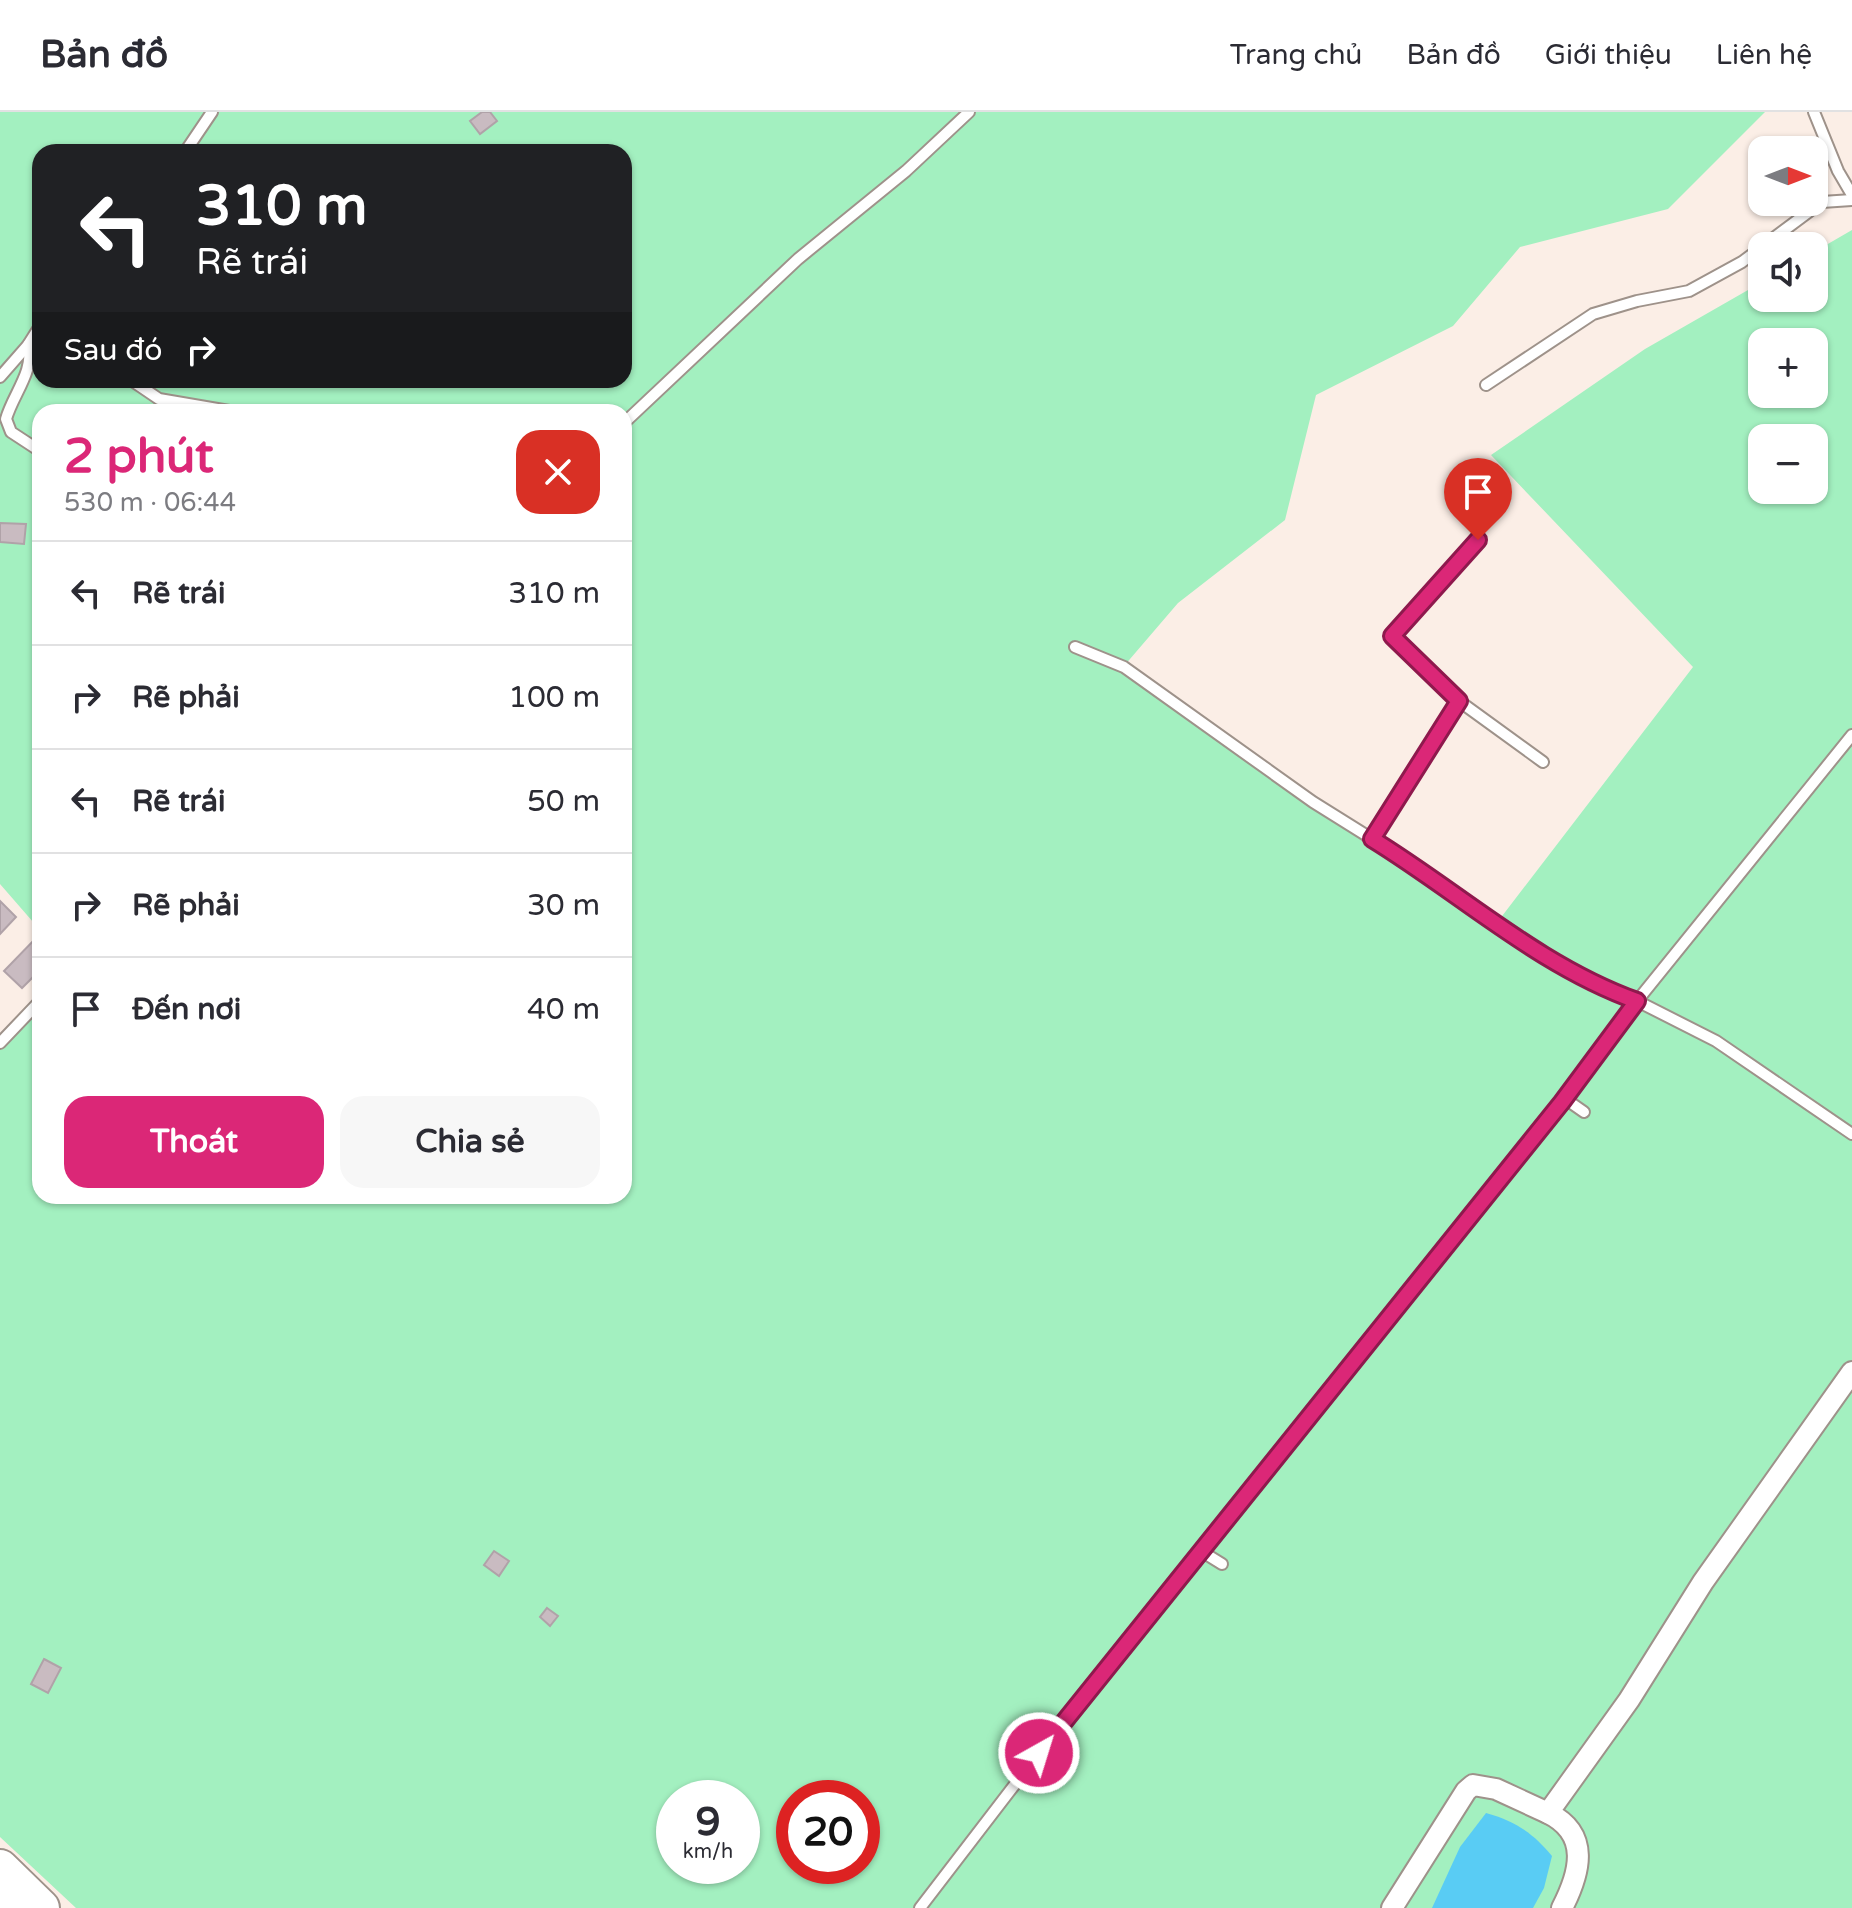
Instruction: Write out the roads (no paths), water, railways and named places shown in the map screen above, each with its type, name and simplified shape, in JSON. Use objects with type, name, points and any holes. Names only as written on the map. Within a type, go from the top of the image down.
[{"type":"highway","points":[[0,1868],[41,1908]]},
{"type":"street","points":[[1548,1813],[1629,1700],[1703,1582],[1852,1372]]},
{"type":"street","points":[[1392,1908],[1466,1791],[1473,1785],[1496,1789],[1548,1813],[1574,1835],[1579,1852],[1572,1888],[1562,1908]]},
{"type":"lane","points":[[190,144],[212,112]]},
{"type":"lane","points":[[632,415],[798,259],[906,171],[969,112]]},
{"type":"lane","points":[[1814,112],[1851,194]]},
{"type":"lane","points":[[1851,194],[1852,171]]},
{"type":"lane","points":[[1781,232],[1822,202],[1851,194]]},
{"type":"lane","points":[[1486,385],[1593,314],[1689,291],[1748,257]]},
{"type":"lane","points":[[0,377],[32,339]]},
{"type":"lane","points":[[28,345],[31,357],[27,372],[6,419],[11,432],[32,446]]},
{"type":"lane","points":[[143,388],[159,399],[188,404]]},
{"type":"lane","points":[[1478,540],[1392,636],[1459,701],[1543,762]]},
{"type":"lane","points":[[1075,647],[1124,667],[1300,793],[1563,966],[1598,987],[1637,1001],[1716,1041],[1852,1134]]},
{"type":"lane","points":[[1372,839],[1459,701]]},
{"type":"lane","points":[[920,1908],[1049,1741],[1852,735]]},
{"type":"lane","points":[[0,1043],[32,1009]]},
{"type":"lane","points":[[1564,1098],[1584,1112]]},
{"type":"lane","points":[[1201,1551],[1222,1564]]},
{"type":"water","points":[[1486,1813],[1523,1829],[1552,1856],[1544,1888],[1533,1908],[1432,1908],[1460,1847]]}]
